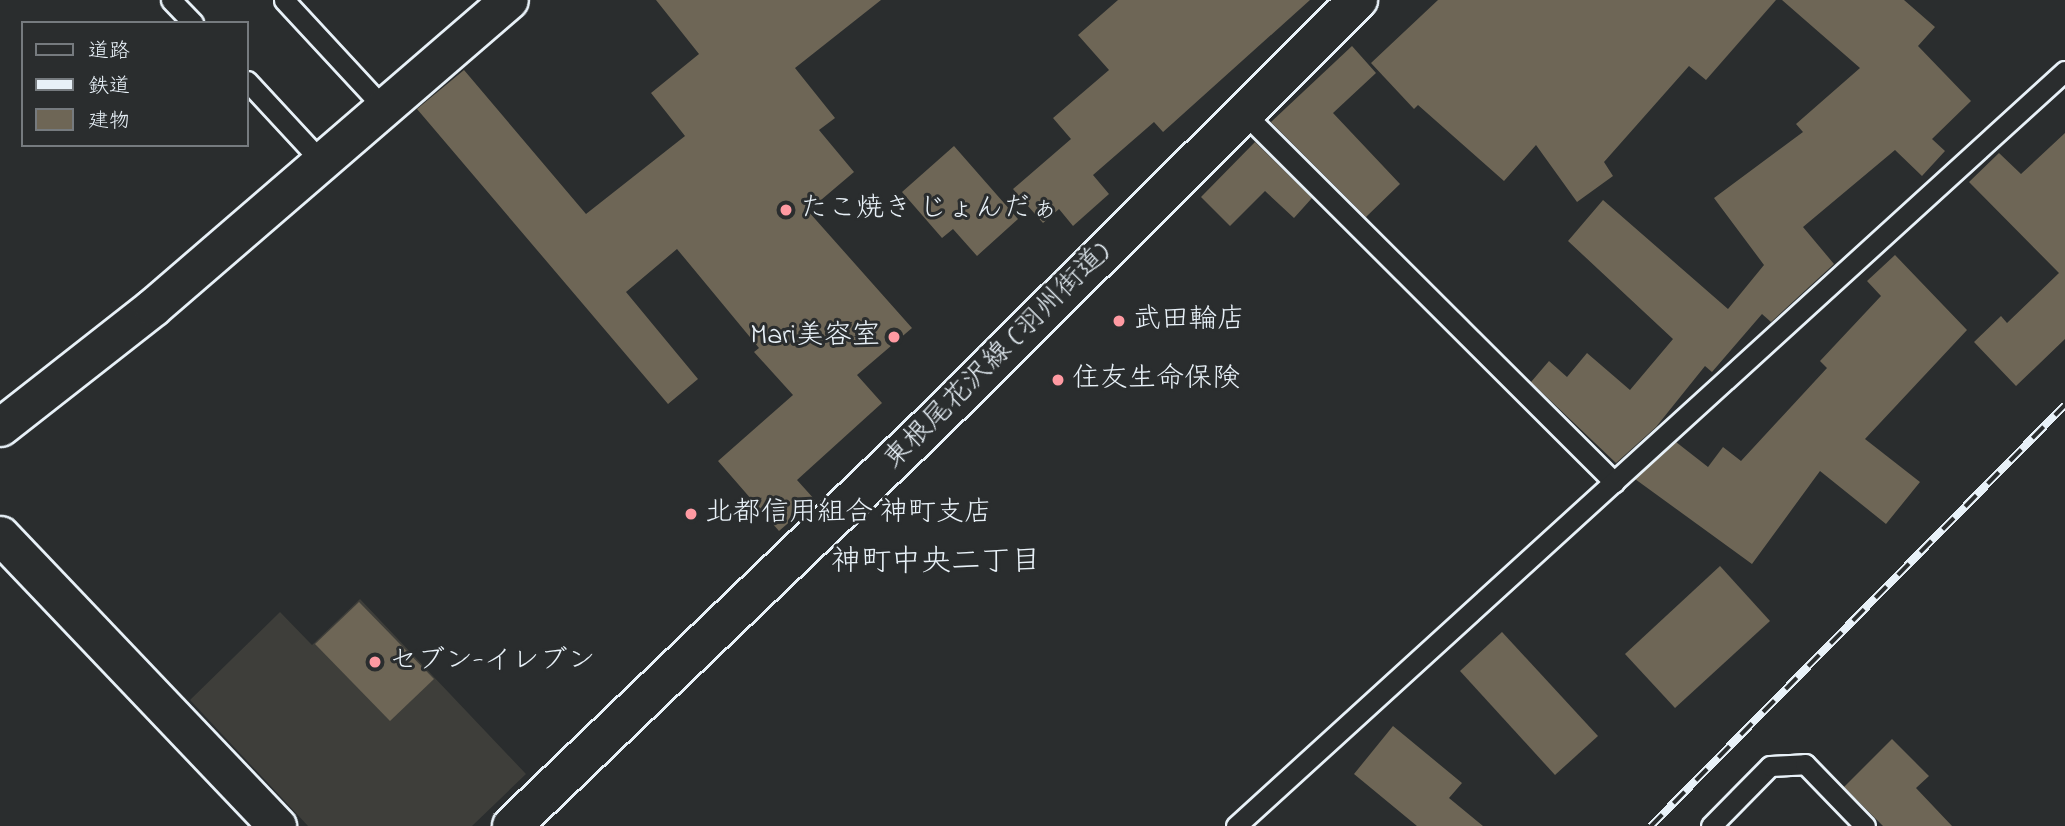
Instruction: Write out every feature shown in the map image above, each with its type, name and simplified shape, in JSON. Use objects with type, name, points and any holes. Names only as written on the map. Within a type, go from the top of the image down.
[{"type":"main road","name":"東根尾花沢線 (羽州街道)","points":[[513,826],[928,427],[1358,0]]},
{"type":"street","points":[[0,427],[153,307],[509,0]]},
{"type":"street","points":[[0,535],[277,826]]},
{"type":"lane","points":[[172,0],[190,21]]},
{"type":"lane","points":[[284,0],[383,107]]},
{"type":"lane","points":[[1236,826],[2065,71]]},
{"type":"lane","points":[[248,82],[321,161]]},
{"type":"lane","points":[[1244,113],[1614,482]]},
{"type":"lane","points":[[1711,826],[1770,766],[1805,764],[1865,826]]},
{"type":"shaded area","points":[[360,599],[526,774],[472,826],[308,826],[190,700],[280,612],[312,645]]},
{"type":"building","points":[[656,0],[881,0],[795,68],[835,118],[819,130],[854,172],[808,211],[912,328],[857,375],[882,403],[797,480],[815,500],[779,531],[718,461],[793,395],[754,352],[759,348],[677,249],[626,292],[698,379],[668,404],[417,109],[464,70],[586,214],[685,136],[651,93],[699,54]]},
{"type":"building","points":[[1118,0],[1310,0],[1163,132],[1154,122],[1093,175],[1109,194],[1073,226],[1059,209],[1043,223],[1013,189],[1071,139],[1053,118],[1109,70],[1078,35]]},
{"type":"building","points":[[1438,0],[1776,0],[1706,80],[1689,66],[1604,162],[1613,176],[1577,202],[1536,145],[1504,181],[1418,105],[1414,109],[1371,63]]},
{"type":"building","points":[[1782,0],[1904,0],[1935,27],[1918,46],[1971,101],[1932,139],[1945,151],[1922,176],[1895,150],[1803,227],[1834,264],[1771,322],[1762,314],[1712,372],[1705,366],[1656,427],[1616,463],[1531,382],[1549,361],[1567,377],[1587,353],[1630,390],[1673,339],[1568,241],[1603,200],[1728,309],[1764,265],[1714,198],[1803,132],[1796,124],[1860,68]]},
{"type":"building","points":[[1352,46],[1376,73],[1333,113],[1400,184],[1366,217],[1271,122]]},
{"type":"building","points":[[2065,133],[2065,339],[2016,386],[1974,342],[2001,316],[2007,323],[2059,273],[1969,182],[1999,153],[2021,174]]},
{"type":"building","points":[[1255,142],[1312,198],[1294,218],[1265,191],[1230,226],[1201,197]]},
{"type":"building","points":[[954,146],[1018,219],[977,256],[953,229],[942,238],[902,192]]},
{"type":"building","points":[[1895,255],[1967,330],[1865,439],[1920,482],[1886,524],[1820,471],[1752,564],[1635,479],[1676,442],[1708,467],[1723,447],[1741,461],[1827,368],[1820,361],[1881,296],[1867,281]]},
{"type":"building","points":[[1720,566],[1770,621],[1675,708],[1625,654]]},
{"type":"building","name":"セブン-イレブン","points":[[359,602],[434,679],[390,721],[315,644]]},
{"type":"building","points":[[1502,632],[1598,736],[1555,775],[1460,671]]},
{"type":"building","points":[[1393,726],[1462,783],[1449,798],[1483,826],[1417,826],[1354,774]]},
{"type":"building","points":[[1892,739],[1929,776],[1916,788],[1952,826],[1883,826],[1844,787]]},
{"type":"railway","points":[[1651,826],[2065,405]]},
{"type":"place","name":"たこ焼き じょんだぁ","points":[[786,210]]},
{"type":"place","name":"武田輪店","points":[[1119,321]]},
{"type":"place","name":"Mari美容室","points":[[894,337]]},
{"type":"place","name":"住友生命保険","points":[[1058,380]]},
{"type":"place","name":"北都信用組合 神町支店","points":[[691,514]]},
{"type":"place","name":"セブン-イレブン","points":[[375,662]]},
{"type":"district","name":"神町中央二丁目","points":[[936,563]]}]
